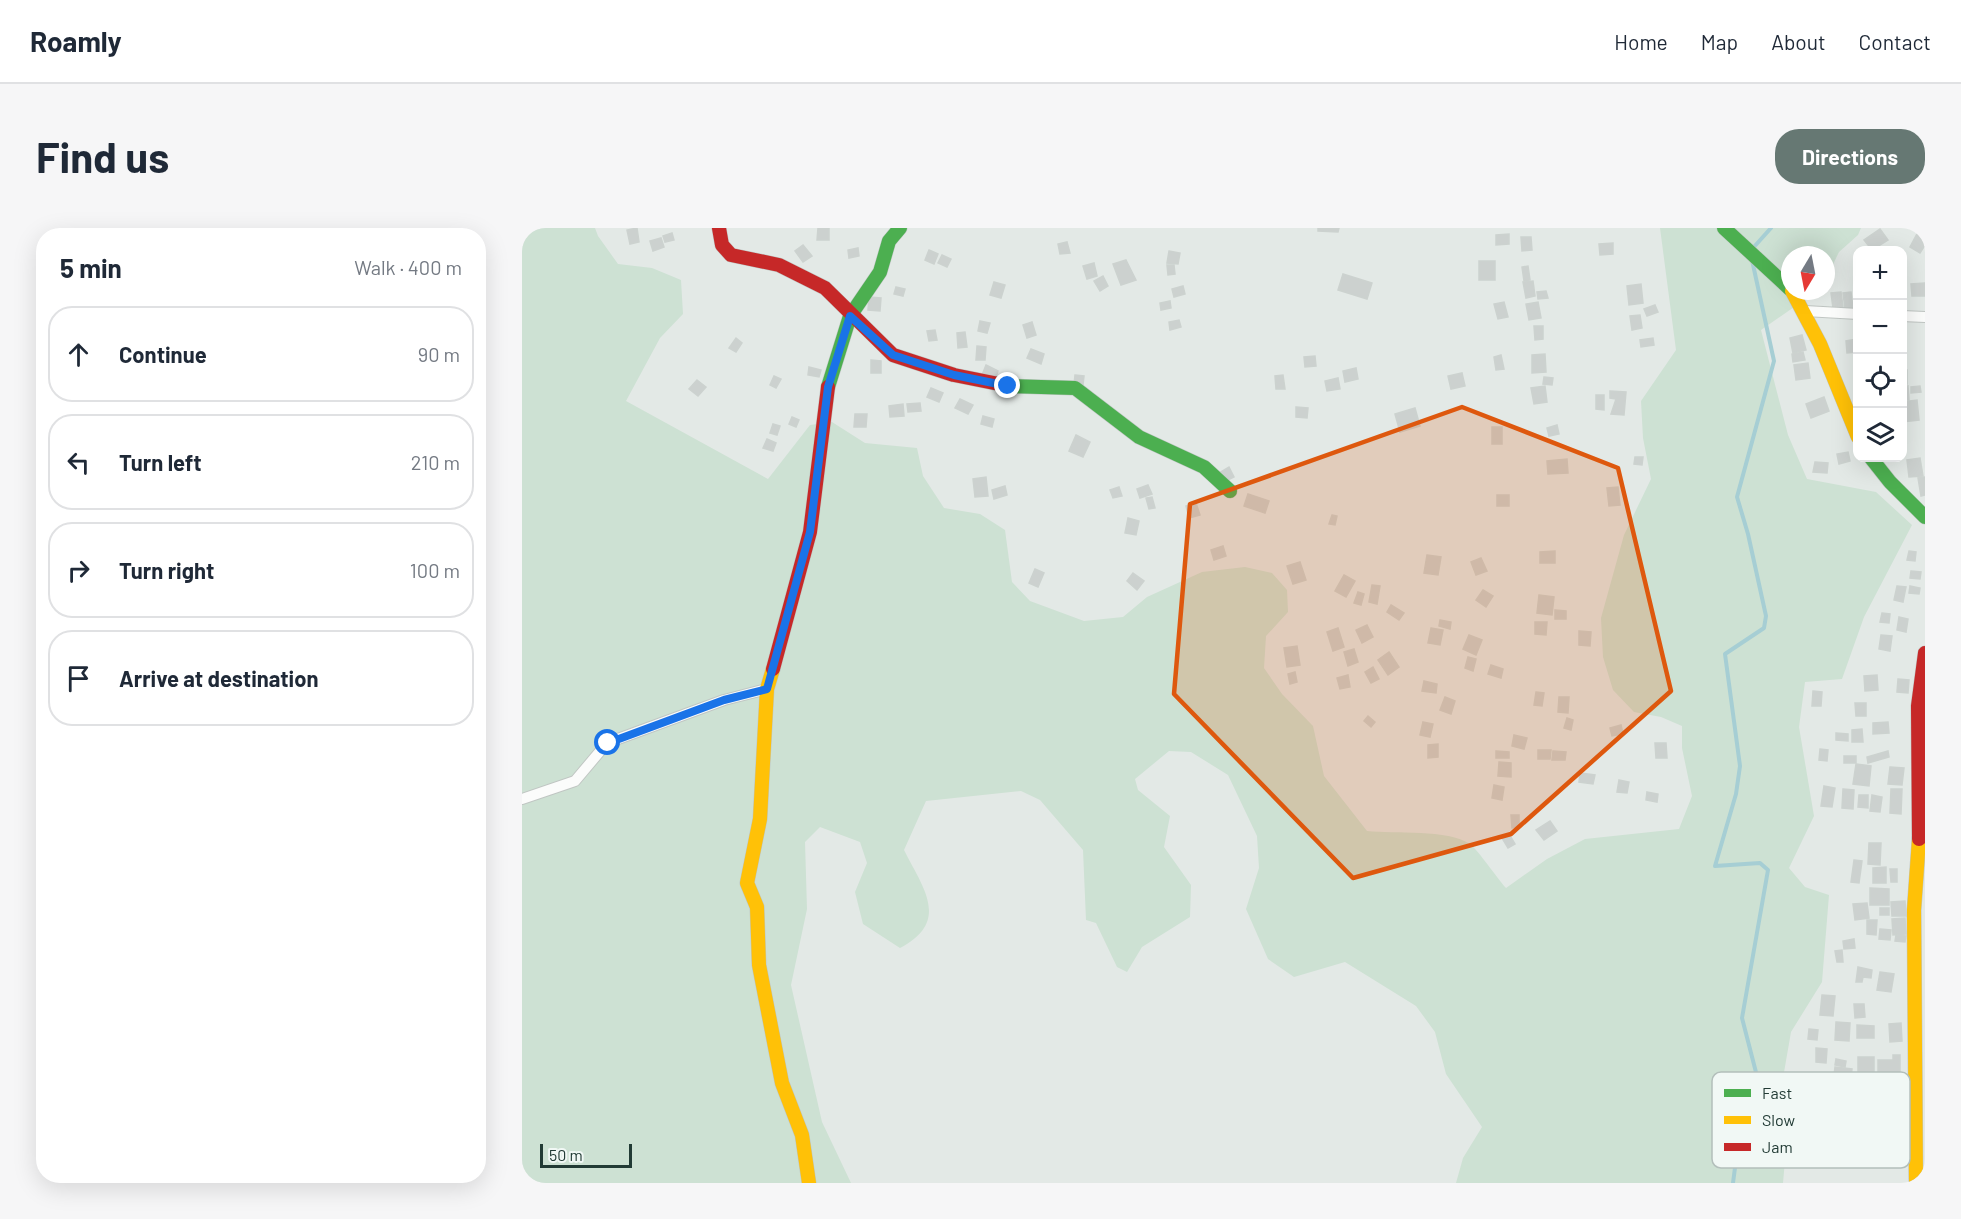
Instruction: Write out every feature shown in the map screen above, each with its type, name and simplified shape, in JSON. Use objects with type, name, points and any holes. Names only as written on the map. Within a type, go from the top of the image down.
[{"type":"street","points":[[719,228],[722,245],[730,255],[779,265],[825,288],[850,316],[893,355],[954,375],[1008,386],[1075,388],[1139,437],[1204,467],[1230,491]]},
{"type":"street","points":[[809,1183],[802,1135],[782,1083],[759,965],[757,908],[747,883],[760,819],[767,689],[810,532],[828,387],[850,316],[880,272],[890,241],[900,228]]},
{"type":"street","points":[[1724,228],[1781,280]]},
{"type":"street","points":[[1798,300],[1805,311],[1853,427]]},
{"type":"street","points":[[1805,311],[1853,314]]},
{"type":"street","points":[[1907,316],[1925,317]]},
{"type":"street","points":[[1874,462],[1890,482],[1925,517]]},
{"type":"street","points":[[1916,1183],[1920,1054],[1914,910],[1922,830],[1918,706],[1925,653]]},
{"type":"street","points":[[522,799],[575,781],[608,743],[724,700],[767,689]]},
{"type":"highlighted area","points":[[1462,407],[1618,468],[1671,691],[1511,834],[1353,878],[1174,694],[1190,504]]},
{"type":"green space","points":[[522,228],[595,228],[618,264],[652,268],[681,280],[683,314],[660,338],[626,401],[768,479],[810,425],[832,422],[865,443],[917,448],[923,476],[944,508],[980,514],[1005,530],[1012,582],[1030,601],[1084,621],[1123,617],[1147,597],[1202,572],[1245,567],[1272,573],[1287,590],[1288,612],[1266,636],[1264,668],[1282,694],[1313,726],[1324,776],[1367,831],[1435,834],[1460,839],[1473,847],[1506,888],[1547,859],[1585,839],[1679,829],[1692,796],[1682,748],[1682,726],[1661,717],[1634,712],[1613,690],[1603,657],[1601,618],[1624,535],[1651,479],[1643,438],[1641,401],[1676,350],[1660,228],[1861,228],[1858,235],[1839,252],[1835,260],[1835,246],[1781,246],[1781,300],[1804,300],[1761,330],[1788,435],[1807,479],[1876,492],[1912,525],[1864,617],[1842,679],[1805,682],[1799,727],[1814,816],[1789,868],[1805,887],[1829,895],[1822,982],[1791,1032],[1784,1072],[1712,1072],[1712,1168],[1784,1168],[1783,1183],[1456,1183],[1463,1158],[1482,1127],[1446,1074],[1435,1032],[1416,1006],[1345,962],[1294,977],[1268,959],[1246,909],[1259,868],[1257,836],[1228,775],[1191,752],[1169,751],[1135,779],[1138,790],[1170,816],[1164,847],[1191,885],[1190,917],[1142,947],[1127,972],[1117,967],[1096,923],[1086,920],[1083,850],[1040,800],[1021,791],[926,801],[904,850],[925,891],[929,915],[925,927],[916,938],[900,948],[863,924],[855,892],[867,863],[860,842],[820,827],[805,842],[807,909],[791,985],[822,1122],[851,1183],[522,1183]]},
{"type":"building","points":[[637,228],[639,242],[630,244],[627,230]]},
{"type":"building","points":[[818,228],[829,228],[829,240],[817,240]]},
{"type":"building","points":[[1318,228],[1339,228],[1338,232],[1318,231]]},
{"type":"building","points":[[1880,229],[1888,240],[1878,246],[1869,246],[1864,240]]},
{"type":"building","points":[[1918,232],[1925,235],[1925,245],[1920,253],[1910,247]]},
{"type":"building","points":[[672,233],[674,240],[665,242],[663,236]]},
{"type":"building","points":[[1509,234],[1509,244],[1496,245],[1496,235]]},
{"type":"building","points":[[1521,237],[1531,237],[1532,250],[1522,251]]},
{"type":"building","points":[[661,238],[664,247],[653,251],[650,241]]},
{"type":"building","points":[[1067,242],[1070,253],[1060,254],[1058,244]]},
{"type":"building","points":[[1613,243],[1613,254],[1600,255],[1599,244]]},
{"type":"building","points":[[803,245],[812,256],[803,262],[795,251]]},
{"type":"building","points":[[858,248],[859,256],[849,258],[848,250]]},
{"type":"building","points":[[929,250],[938,254],[934,264],[925,260]]},
{"type":"building","points":[[1169,251],[1180,253],[1178,264],[1167,263]]},
{"type":"building","points":[[942,255],[951,259],[947,267],[938,263]]},
{"type":"building","points":[[1126,260],[1136,280],[1121,285],[1113,264]]},
{"type":"building","points":[[1479,261],[1495,261],[1495,280],[1479,280]]},
{"type":"building","points":[[1094,263],[1097,276],[1087,279],[1083,266]]},
{"type":"building","points":[[1167,265],[1174,265],[1175,274],[1168,275]]},
{"type":"building","points":[[1528,266],[1530,280],[1524,281],[1522,267]]},
{"type":"building","points":[[1343,274],[1372,283],[1367,299],[1338,290]]},
{"type":"building","points":[[1103,276],[1108,286],[1100,291],[1094,281]]},
{"type":"building","points":[[1533,281],[1535,296],[1526,298],[1523,282]]},
{"type":"building","points":[[994,282],[1005,285],[1001,298],[990,295]]},
{"type":"building","points":[[1925,283],[1925,296],[1912,296],[1911,284]]},
{"type":"building","points":[[1641,284],[1643,303],[1629,305],[1627,286]]},
{"type":"building","points":[[1183,286],[1185,294],[1174,297],[1172,289]]},
{"type":"building","points":[[896,287],[905,289],[903,296],[894,294]]},
{"type":"building","points":[[1546,291],[1548,298],[1538,299],[1537,292]]},
{"type":"building","points":[[1841,292],[1843,307],[1833,308],[1832,300],[1835,300],[1835,293]]},
{"type":"building","points":[[1851,292],[1853,308],[1845,309],[1843,293]]},
{"type":"building","points":[[869,297],[881,298],[880,311],[868,310]]},
{"type":"building","points":[[1170,301],[1171,308],[1161,310],[1160,303]]},
{"type":"building","points":[[1504,302],[1508,317],[1498,319],[1494,304]]},
{"type":"building","points":[[1538,302],[1541,318],[1529,320],[1526,304]]},
{"type":"building","points":[[1655,305],[1658,312],[1647,316],[1644,309]]},
{"type":"building","points":[[1640,315],[1642,328],[1632,330],[1630,316]]},
{"type":"building","points":[[1179,320],[1181,327],[1170,330],[1169,322]]},
{"type":"building","points":[[980,321],[990,323],[987,333],[978,331]]},
{"type":"building","points":[[1032,322],[1036,335],[1027,338],[1023,325]]},
{"type":"building","points":[[1534,326],[1543,326],[1543,339],[1535,340]]},
{"type":"building","points":[[935,330],[937,340],[929,341],[927,331]]},
{"type":"building","points":[[965,332],[967,347],[958,348],[957,333]]},
{"type":"building","points":[[1802,335],[1806,350],[1793,353],[1790,338]]},
{"type":"building","points":[[736,338],[742,343],[736,352],[729,348]]},
{"type":"building","points":[[1653,338],[1654,345],[1641,347],[1640,340]]},
{"type":"building","points":[[1853,340],[1853,352],[1847,353],[1846,341]]},
{"type":"building","points":[[977,346],[986,347],[985,360],[976,360]]},
{"type":"building","points":[[1031,349],[1044,354],[1041,364],[1027,358]]},
{"type":"building","points":[[1803,352],[1805,360],[1793,362],[1792,354]]},
{"type":"building","points":[[1545,354],[1546,372],[1532,373],[1532,355]]},
{"type":"building","points":[[1501,355],[1504,369],[1496,370],[1494,357]]},
{"type":"building","points":[[1315,356],[1316,366],[1305,367],[1304,357]]},
{"type":"building","points":[[871,360],[881,361],[881,373],[871,373]]},
{"type":"building","points":[[1808,363],[1810,378],[1796,380],[1794,365]]},
{"type":"building","points":[[986,365],[998,371],[995,380],[982,375]]},
{"type":"building","points":[[809,367],[821,370],[819,377],[808,375]]},
{"type":"building","points":[[1356,368],[1358,379],[1345,382],[1343,371]]},
{"type":"building","points":[[1462,373],[1465,386],[1451,389],[1448,376]]},
{"type":"building","points":[[1075,375],[1084,376],[1083,385],[1074,385]]},
{"type":"building","points":[[1283,375],[1285,389],[1276,389],[1275,376]]},
{"type":"building","points":[[774,376],[781,379],[776,388],[770,385]]},
{"type":"building","points":[[1544,377],[1553,378],[1552,385],[1543,384]]},
{"type":"building","points":[[1338,378],[1340,389],[1327,391],[1325,381]]},
{"type":"building","points":[[697,380],[706,387],[698,396],[689,389]]},
{"type":"building","points":[[1545,386],[1547,402],[1534,404],[1531,388]]},
{"type":"building","points":[[1920,386],[1921,392],[1911,393],[1911,387]]},
{"type":"building","points":[[931,388],[943,393],[939,402],[927,397]]},
{"type":"building","points":[[1610,391],[1626,392],[1624,415],[1611,414],[1616,399],[1610,398]]},
{"type":"building","points":[[1596,395],[1604,395],[1604,410],[1596,409]]},
{"type":"building","points":[[1824,397],[1829,411],[1811,418],[1806,404]]},
{"type":"building","points":[[960,399],[973,405],[968,414],[955,408]]},
{"type":"building","points":[[1917,400],[1919,420],[1907,421],[1907,401]]},
{"type":"building","points":[[920,403],[921,411],[908,412],[907,404]]},
{"type":"building","points":[[903,404],[904,416],[890,417],[889,406]]},
{"type":"building","points":[[1296,407],[1308,408],[1307,418],[1296,417]]},
{"type":"building","points":[[1415,408],[1420,426],[1400,432],[1395,414]]},
{"type":"building","points":[[855,414],[867,414],[866,427],[854,427]]},
{"type":"building","points":[[983,416],[994,419],[992,427],[981,424]]},
{"type":"building","points":[[792,417],[799,420],[796,427],[789,424]]},
{"type":"building","points":[[773,424],[780,426],[777,435],[770,433]]},
{"type":"building","points":[[1557,425],[1559,434],[1549,436],[1547,428]]},
{"type":"building","points":[[1492,427],[1502,427],[1502,444],[1492,444]]},
{"type":"building","points":[[1076,435],[1090,442],[1083,457],[1069,451]]},
{"type":"building","points":[[767,439],[776,443],[773,451],[763,448]]},
{"type":"building","points":[[1848,452],[1850,461],[1839,464],[1837,454]]},
{"type":"building","points":[[1635,457],[1643,457],[1642,465],[1634,464]]},
{"type":"building","points":[[1920,458],[1923,476],[1909,477],[1907,460]]},
{"type":"building","points":[[1567,459],[1568,473],[1548,474],[1547,461]]},
{"type":"building","points":[[1815,462],[1828,463],[1827,473],[1813,472]]},
{"type":"building","points":[[1229,467],[1234,477],[1224,482],[1219,473]]},
{"type":"building","points":[[986,477],[988,496],[975,497],[973,479]]},
{"type":"building","points":[[1925,477],[1925,495],[1921,496],[1918,478]]},
{"type":"building","points":[[1148,485],[1152,494],[1140,498],[1137,489]]},
{"type":"building","points":[[1005,486],[1007,495],[994,499],[992,490]]},
{"type":"building","points":[[1119,487],[1122,496],[1113,498],[1110,490]]},
{"type":"building","points":[[1618,487],[1620,505],[1609,506],[1607,488]]},
{"type":"building","points":[[1248,494],[1269,501],[1265,513],[1244,506]]},
{"type":"building","points":[[1497,495],[1509,495],[1509,506],[1497,506]]},
{"type":"building","points":[[1152,497],[1155,508],[1149,509],[1146,498]]},
{"type":"building","points":[[1196,503],[1200,515],[1189,518],[1186,506]]},
{"type":"building","points":[[1332,515],[1337,516],[1335,525],[1329,524]]},
{"type":"building","points":[[1128,518],[1139,521],[1136,535],[1125,533]]},
{"type":"building","points":[[1223,546],[1226,556],[1214,560],[1211,550]]},
{"type":"building","points":[[1555,551],[1555,563],[1540,563],[1540,552]]},
{"type":"building","points":[[1909,551],[1916,552],[1915,561],[1907,560]]},
{"type":"building","points":[[1427,555],[1441,557],[1438,575],[1424,573]]},
{"type":"building","points":[[1481,558],[1487,571],[1476,575],[1471,562]]},
{"type":"building","points":[[1300,562],[1306,580],[1293,584],[1287,566]]},
{"type":"building","points":[[1035,569],[1044,573],[1038,587],[1029,583]]},
{"type":"building","points":[[1911,571],[1921,572],[1920,579],[1910,578]]},
{"type":"building","points":[[1133,573],[1144,581],[1137,590],[1127,581]]},
{"type":"building","points":[[1344,575],[1355,581],[1346,597],[1335,591]]},
{"type":"building","points":[[1372,585],[1380,586],[1377,604],[1369,602]]},
{"type":"building","points":[[1897,586],[1906,587],[1903,602],[1894,600]]},
{"type":"building","points":[[1910,586],[1920,588],[1919,594],[1909,593]]},
{"type":"building","points":[[1483,590],[1493,596],[1486,607],[1476,600]]},
{"type":"building","points":[[1358,592],[1364,594],[1361,605],[1354,603]]},
{"type":"building","points":[[1539,595],[1554,597],[1552,615],[1537,613]]},
{"type":"building","points":[[1391,605],[1404,613],[1399,620],[1387,612]]},
{"type":"building","points":[[1555,610],[1566,611],[1566,619],[1555,619]]},
{"type":"building","points":[[1882,613],[1890,614],[1889,623],[1880,622]]},
{"type":"building","points":[[1899,617],[1908,619],[1906,632],[1897,630]]},
{"type":"building","points":[[1440,620],[1451,622],[1450,629],[1439,626]]},
{"type":"building","points":[[1535,622],[1547,622],[1546,635],[1535,634]]},
{"type":"building","points":[[1367,625],[1373,637],[1362,643],[1356,630]]},
{"type":"building","points":[[1338,628],[1344,647],[1333,651],[1327,632]]},
{"type":"building","points":[[1431,628],[1443,630],[1440,645],[1428,643]]},
{"type":"building","points":[[1579,631],[1591,632],[1590,646],[1579,645]]},
{"type":"building","points":[[1469,635],[1482,640],[1476,655],[1463,649]]},
{"type":"building","points":[[1881,635],[1892,636],[1890,651],[1879,649]]},
{"type":"building","points":[[1297,646],[1300,665],[1287,667],[1284,648]]},
{"type":"building","points":[[1354,649],[1358,662],[1348,666],[1344,652]]},
{"type":"building","points":[[1389,652],[1399,667],[1388,675],[1378,660]]},
{"type":"building","points":[[1468,657],[1476,659],[1473,671],[1465,668]]},
{"type":"building","points":[[1491,665],[1503,669],[1501,678],[1488,674]]},
{"type":"building","points":[[1373,667],[1379,679],[1371,683],[1365,672]]},
{"type":"building","points":[[1295,672],[1297,682],[1290,684],[1288,674]]},
{"type":"building","points":[[1348,675],[1350,687],[1340,689],[1337,678]]},
{"type":"building","points":[[1877,675],[1878,690],[1865,691],[1864,676]]},
{"type":"building","points":[[1898,679],[1909,680],[1908,693],[1897,692]]},
{"type":"building","points":[[1424,681],[1437,684],[1436,693],[1422,691]]},
{"type":"building","points":[[1813,691],[1822,692],[1821,706],[1812,706]]},
{"type":"building","points":[[1536,692],[1544,693],[1542,706],[1534,705]]},
{"type":"building","points":[[1445,697],[1455,701],[1451,714],[1440,710]]},
{"type":"building","points":[[1559,697],[1569,697],[1568,713],[1558,712]]},
{"type":"building","points":[[1855,703],[1866,703],[1866,716],[1856,716]]},
{"type":"building","points":[[1368,716],[1375,722],[1371,727],[1364,721]]},
{"type":"building","points":[[1567,718],[1573,720],[1571,730],[1564,728]]},
{"type":"building","points":[[1423,722],[1433,724],[1430,737],[1420,735]]},
{"type":"building","points":[[1888,722],[1889,733],[1873,734],[1873,723]]},
{"type":"building","points":[[1621,725],[1623,734],[1612,736],[1610,728]]},
{"type":"building","points":[[1862,729],[1863,742],[1852,742],[1852,730]]},
{"type":"building","points":[[1836,733],[1848,734],[1848,741],[1836,740]]},
{"type":"building","points":[[1514,735],[1527,738],[1524,749],[1512,746]]},
{"type":"building","points":[[1655,743],[1666,743],[1667,758],[1656,758]]},
{"type":"building","points":[[1438,744],[1438,757],[1428,758],[1428,745]]},
{"type":"building","points":[[1820,749],[1828,750],[1827,761],[1819,760]]},
{"type":"building","points":[[1538,750],[1551,750],[1550,759],[1538,759]]},
{"type":"building","points":[[1496,751],[1509,752],[1509,758],[1496,758]]},
{"type":"building","points":[[1553,751],[1566,752],[1565,760],[1552,760]]},
{"type":"building","points":[[1888,751],[1889,757],[1868,763],[1867,757]]},
{"type":"building","points":[[1844,756],[1856,756],[1856,763],[1844,763]]},
{"type":"building","points":[[1499,762],[1511,763],[1511,777],[1498,776]]},
{"type":"building","points":[[1856,764],[1871,766],[1869,786],[1853,784]]},
{"type":"building","points":[[1890,767],[1904,768],[1902,785],[1888,784]]},
{"type":"building","points":[[1580,773],[1595,775],[1593,784],[1579,782]]},
{"type":"building","points":[[1619,780],[1629,782],[1627,793],[1617,792]]},
{"type":"building","points":[[1494,785],[1504,787],[1502,800],[1492,798]]},
{"type":"building","points":[[1824,786],[1835,788],[1832,807],[1821,806]]},
{"type":"building","points":[[1843,789],[1854,790],[1853,809],[1842,808]]},
{"type":"building","points":[[1891,789],[1902,789],[1901,814],[1890,813]]},
{"type":"building","points":[[1647,792],[1658,794],[1657,802],[1646,800]]},
{"type":"building","points":[[1859,795],[1868,795],[1868,808],[1858,807]]},
{"type":"building","points":[[1872,795],[1882,797],[1880,812],[1870,811]]},
{"type":"building","points":[[1511,815],[1519,815],[1519,827],[1512,828]]},
{"type":"building","points":[[1550,821],[1557,831],[1544,840],[1536,830]]},
{"type":"building","points":[[1509,834],[1515,844],[1508,848],[1502,838]]},
{"type":"building","points":[[1869,843],[1881,843],[1880,865],[1868,864]]},
{"type":"building","points":[[1854,860],[1862,861],[1859,883],[1851,882]]},
{"type":"building","points":[[1886,867],[1886,883],[1873,883],[1873,868]]},
{"type":"building","points":[[1890,869],[1897,869],[1897,882],[1891,882]]},
{"type":"building","points":[[1870,888],[1889,889],[1889,905],[1870,905]]},
{"type":"building","points":[[1905,901],[1906,916],[1892,916],[1891,902]]},
{"type":"building","points":[[1867,903],[1869,918],[1855,920],[1853,904]]},
{"type":"building","points":[[1880,908],[1889,908],[1889,915],[1880,915]]},
{"type":"building","points":[[1905,918],[1906,934],[1893,935],[1892,919]]},
{"type":"building","points":[[1867,920],[1877,920],[1876,935],[1867,934]]},
{"type":"building","points":[[1880,929],[1891,930],[1890,940],[1879,939]]},
{"type":"building","points":[[1896,935],[1906,936],[1905,942],[1895,941]]},
{"type":"building","points":[[1854,939],[1855,948],[1844,949],[1843,941]]},
{"type":"building","points":[[1842,950],[1843,962],[1837,962],[1835,951]]},
{"type":"building","points":[[1858,967],[1872,970],[1871,978],[1863,977],[1862,982],[1856,982]]},
{"type":"building","points":[[1880,972],[1894,974],[1891,992],[1877,990]]},
{"type":"building","points":[[1822,995],[1835,996],[1833,1016],[1820,1015]]},
{"type":"building","points":[[1854,1004],[1864,1004],[1865,1017],[1855,1018]]},
{"type":"building","points":[[1836,1022],[1850,1023],[1849,1041],[1835,1040]]},
{"type":"building","points":[[1901,1023],[1902,1041],[1890,1042],[1889,1024]]},
{"type":"building","points":[[1857,1025],[1874,1026],[1874,1038],[1857,1038]]},
{"type":"building","points":[[1809,1029],[1818,1030],[1817,1040],[1808,1039]]},
{"type":"building","points":[[1816,1048],[1827,1049],[1826,1063],[1816,1062]]},
{"type":"building","points":[[1893,1055],[1900,1055],[1900,1072],[1878,1072],[1878,1060],[1893,1060]]},
{"type":"building","points":[[1858,1057],[1874,1057],[1874,1072],[1858,1072]]},
{"type":"building","points":[[1836,1059],[1846,1061],[1845,1067],[1835,1065]]},
{"type":"building","points":[[1835,1067],[1852,1069],[1852,1072],[1834,1072]]},
{"type":"waterway","points":[[1753,248],[1771,228]]},
{"type":"waterway","points":[[1752,260],[1774,361],[1737,497],[1748,534],[1766,616],[1764,628],[1725,654],[1740,766],[1736,794],[1715,866],[1760,863],[1768,870],[1742,1018],[1756,1072]]},
{"type":"waterway","points":[[1733,1183],[1735,1168]]},
{"type":"traffic: fast","points":[[828,387],[850,316],[880,272],[889,241],[900,228]]},
{"type":"traffic: fast","points":[[1724,228],[1781,281]]},
{"type":"traffic: fast","points":[[1009,386],[1075,388],[1139,437],[1204,467],[1230,491]]},
{"type":"traffic: fast","points":[[1874,462],[1890,482],[1925,517]]},
{"type":"traffic: slow","points":[[1797,300],[1820,344],[1853,425]]},
{"type":"traffic: slow","points":[[773,669],[767,689],[760,819],[747,883],[757,907],[759,965],[782,1083],[802,1135],[809,1183]]},
{"type":"traffic: slow","points":[[1916,1183],[1914,910],[1919,839]]},
{"type":"traffic: jam","points":[[719,228],[722,245],[731,255],[779,265],[825,288],[893,355],[954,375],[1009,386]]},
{"type":"traffic: jam","points":[[773,669],[810,532],[828,387]]},
{"type":"traffic: jam","points":[[1919,839],[1918,706],[1925,653]]},
{"type":"route","points":[[608,743],[724,700],[767,689],[810,532],[828,387],[850,316],[893,355],[954,375],[1008,386]]}]
